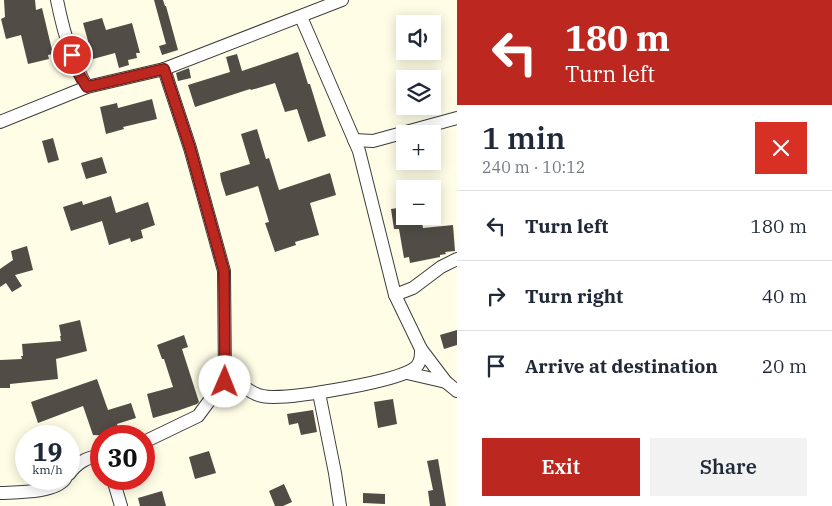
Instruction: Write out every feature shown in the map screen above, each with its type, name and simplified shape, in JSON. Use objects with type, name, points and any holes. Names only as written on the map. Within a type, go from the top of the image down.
[{"type":"street","points":[[57,0],[61,24],[77,71],[87,87]]},
{"type":"street","points":[[0,122],[87,87],[164,69],[342,0]]},
{"type":"street","points":[[301,17],[359,151],[395,295],[421,349],[446,382],[457,391]]},
{"type":"street","points":[[164,69],[190,148],[224,271],[225,382]]},
{"type":"street","points":[[354,140],[373,141],[457,118]]},
{"type":"street","points":[[395,295],[413,288],[441,267],[457,259]]},
{"type":"street","points":[[155,437],[198,416],[225,382],[237,381],[254,393],[268,396],[319,393],[361,385],[407,373],[421,359],[421,349]]},
{"type":"street","points":[[407,373],[446,382]]},
{"type":"street","points":[[319,393],[340,506]]},
{"type":"street","points":[[0,493],[29,490]]},
{"type":"street","points":[[116,490],[121,506]]},
{"type":"building","points":[[4,0],[35,0],[36,10],[42,8],[53,54],[48,55],[49,59],[28,64],[21,35],[6,39],[1,19],[5,17]]},
{"type":"building","points":[[154,0],[163,0],[166,6],[178,50],[162,55],[159,46],[166,44]]},
{"type":"building","points":[[102,18],[106,30],[132,23],[140,53],[136,53],[137,58],[128,60],[129,65],[119,68],[115,53],[93,59],[83,23]]},
{"type":"building","points":[[298,52],[326,136],[308,142],[297,109],[285,112],[275,83],[195,107],[188,85],[230,72],[226,57],[237,54],[242,71]]},
{"type":"building","points":[[189,68],[191,78],[178,81],[176,73]]},
{"type":"building","points":[[152,99],[157,119],[123,127],[124,129],[106,134],[100,107],[117,103],[118,108]]},
{"type":"building","points":[[257,129],[266,159],[269,158],[279,190],[330,173],[336,195],[310,203],[319,235],[295,242],[296,245],[275,252],[265,223],[269,222],[258,186],[226,196],[221,180],[220,173],[250,164],[241,134]]},
{"type":"building","points":[[53,138],[59,160],[48,163],[42,141]]},
{"type":"building","points":[[102,157],[107,173],[86,179],[81,163]]},
{"type":"building","points":[[111,196],[116,213],[148,202],[155,225],[141,230],[143,238],[131,242],[130,238],[109,245],[102,221],[71,231],[63,207],[82,201],[83,205]]},
{"type":"building","points":[[396,208],[396,225],[422,225],[423,228],[453,225],[455,251],[445,252],[446,254],[440,255],[440,257],[410,263],[409,257],[404,258],[399,229],[394,229],[391,209]]},
{"type":"building","points":[[27,246],[33,270],[15,275],[22,286],[12,292],[6,283],[0,287],[0,269],[13,260],[11,251]]},
{"type":"building","points":[[80,320],[87,351],[56,359],[58,379],[10,384],[10,388],[0,388],[0,360],[22,359],[22,344],[61,341],[59,325]]},
{"type":"building","points":[[457,330],[457,345],[444,349],[440,335]]},
{"type":"building","points":[[184,335],[188,347],[182,349],[199,402],[153,418],[147,394],[173,387],[164,359],[162,359],[157,345]]},
{"type":"building","points":[[97,379],[108,410],[131,403],[136,418],[117,425],[90,426],[83,406],[38,423],[31,402]]},
{"type":"building","points":[[393,399],[397,424],[378,428],[374,402]]},
{"type":"building","points":[[313,410],[317,432],[301,435],[298,423],[289,425],[287,414]]},
{"type":"building","points":[[209,451],[216,473],[195,479],[189,457]]},
{"type":"building","points":[[438,459],[446,506],[430,506],[428,491],[433,490],[427,461]]},
{"type":"building","points":[[284,484],[292,502],[283,506],[275,506],[269,491]]},
{"type":"building","points":[[162,491],[166,506],[140,506],[138,498]]},
{"type":"building","points":[[363,493],[385,494],[385,504],[363,503]]},
{"type":"route","points":[[72,55],[77,71],[87,87],[164,69],[190,148],[224,271],[225,382]]}]
